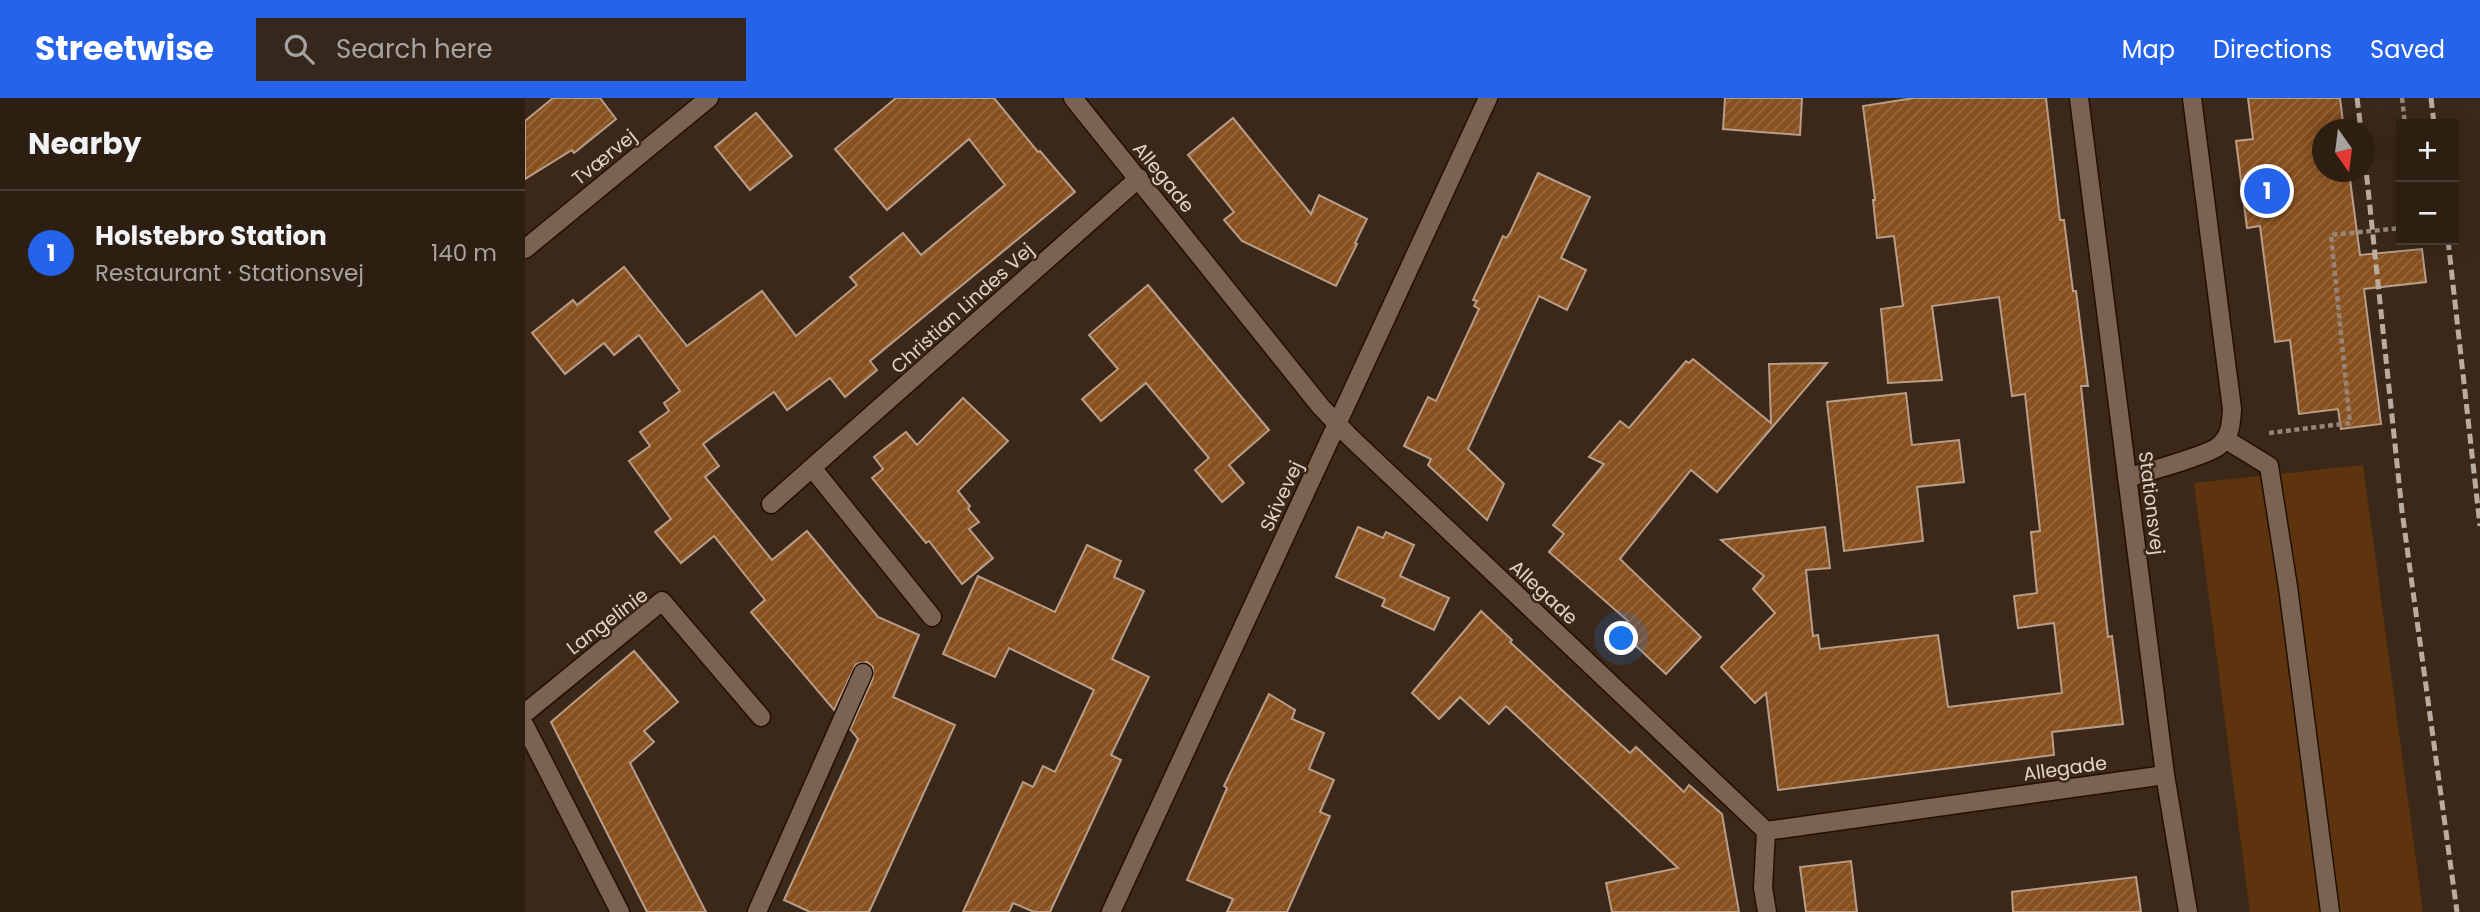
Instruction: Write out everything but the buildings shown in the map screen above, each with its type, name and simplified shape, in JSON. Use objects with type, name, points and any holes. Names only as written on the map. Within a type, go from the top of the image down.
[{"type":"street","name":"Tværvej","points":[[525,249],[709,98]]},
{"type":"street","name":"Allegade","points":[[1073,98],[1321,407],[1766,831],[2165,775]]},
{"type":"street","name":"Skivevej","points":[[1111,912],[1488,98]]},
{"type":"street","name":"Stationsvej","points":[[2079,98],[2165,775],[2188,912]]},
{"type":"street","points":[[2127,478],[2214,449],[2225,439],[2231,427],[2232,409],[2192,98]]},
{"type":"street","name":"Christian Lindes Vej","points":[[771,504],[1139,178]]},
{"type":"street","points":[[2225,439],[2269,466],[2288,587],[2330,912]]},
{"type":"street","points":[[813,469],[932,617]]},
{"type":"street","name":"Langelinie","points":[[525,713],[662,601],[761,717]]},
{"type":"street","points":[[757,912],[863,673]]},
{"type":"street","points":[[525,726],[620,912]]},
{"type":"street","points":[[1766,831],[1763,888],[1767,912]]},
{"type":"path","points":[[2403,98],[2405,119]]},
{"type":"path","points":[[2225,439],[2350,423],[2331,235],[2396,228]]},
{"type":"shaded area","points":[[2363,465],[2423,912],[2250,912],[2194,483]]},
{"type":"railway","points":[[2357,98],[2360,119]]},
{"type":"railway","points":[[2431,98],[2433,119]]},
{"type":"railway","points":[[2367,182],[2402,511],[2457,912]]},
{"type":"railway","points":[[2449,245],[2480,526]]},
{"type":"place","name":"Holstebro Station","points":[[2267,191]]}]
